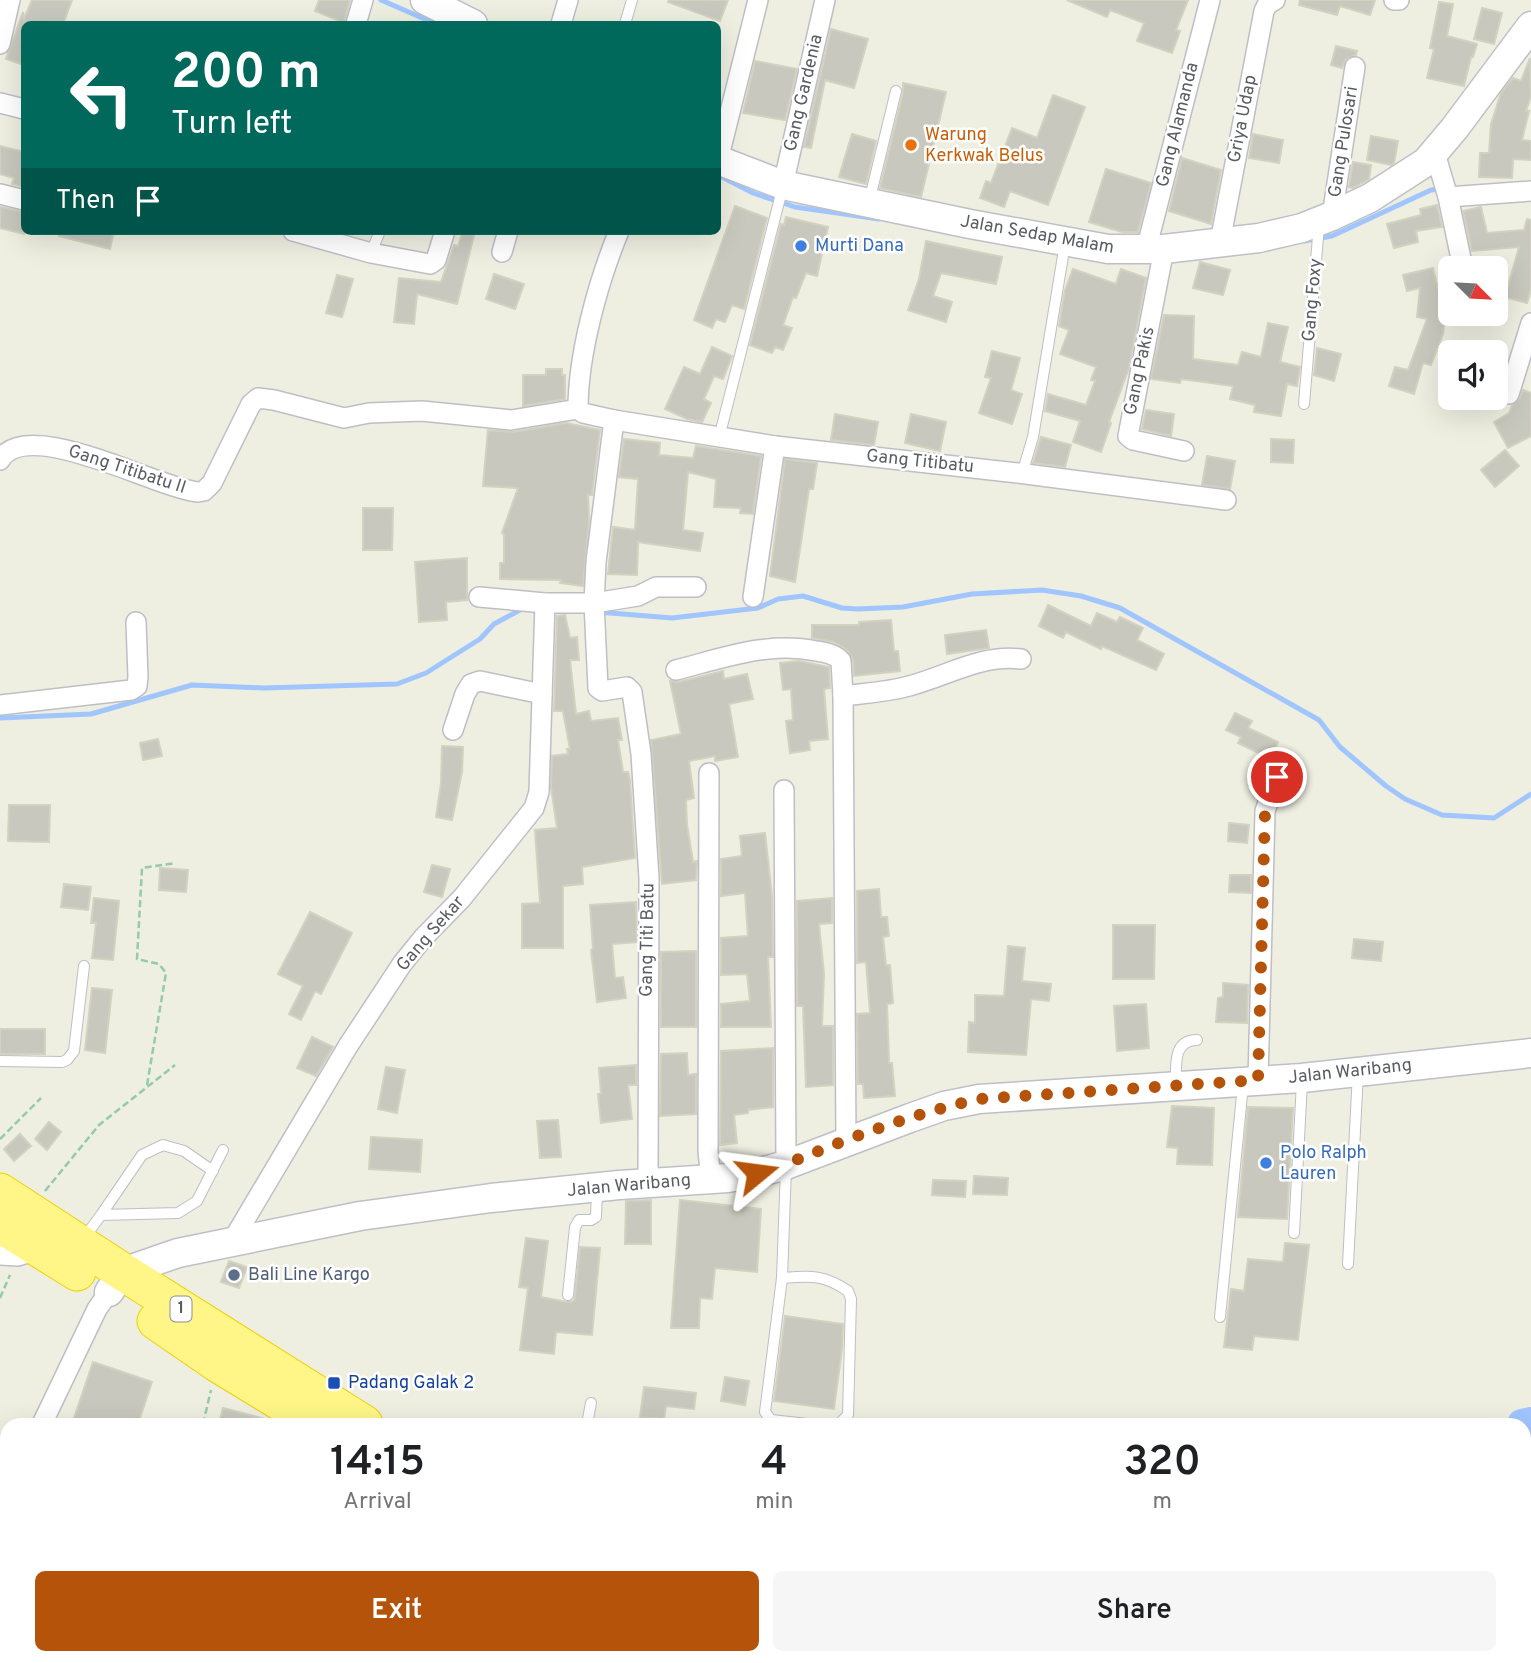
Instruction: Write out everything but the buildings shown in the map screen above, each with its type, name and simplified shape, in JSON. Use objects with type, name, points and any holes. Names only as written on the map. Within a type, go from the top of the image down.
[{"type":"highway","name":"1","points":[[36,1230],[116,1282],[354,1418]]},
{"type":"highway","name":"1","points":[[116,1282],[217,1363],[307,1418]]},
{"type":"street","points":[[425,0],[462,13]]},
{"type":"street","points":[[562,21],[568,0]]},
{"type":"street","points":[[721,148],[758,0]]},
{"type":"street","name":"Gang Gardenia","points":[[780,197],[825,0]]},
{"type":"street","name":"Gang Alamanda","points":[[1159,253],[1210,0]]},
{"type":"street","name":"Griya Udap","points":[[1220,242],[1264,11],[1267,5],[1275,0]]},
{"type":"street","points":[[357,21],[363,1]]},
{"type":"street","points":[[0,44],[6,5]]},
{"type":"street","name":"Jalan Sedap Malam","points":[[721,162],[780,197],[869,202],[1064,248],[1159,253],[1322,228],[1412,172],[1435,153],[1531,26]]},
{"type":"street","name":"Gang Pulosari","points":[[1322,228],[1355,67]]},
{"type":"street","points":[[0,103],[21,108]]},
{"type":"street","points":[[1435,153],[1459,256]]},
{"type":"street","points":[[1446,192],[1531,191]]},
{"type":"street","points":[[0,194],[21,199]]},
{"type":"street","points":[[307,235],[371,253],[433,264],[444,235]]},
{"type":"street","points":[[502,252],[507,235]]},
{"type":"street","points":[[578,409],[578,387],[598,292],[618,235]]},
{"type":"street","name":"Gang Pakis","points":[[1159,253],[1128,436],[1133,440],[1184,451]]},
{"type":"street","points":[[1509,394],[1531,323]]},
{"type":"street","name":"Gang Titibatu II","points":[[0,460],[14,447],[39,444],[87,456],[198,492],[204,491],[212,483],[251,404],[258,398],[344,418],[369,413],[422,411],[510,420],[578,409]]},
{"type":"street","name":"Gang Titibatu","points":[[578,409],[583,413],[614,420],[775,446],[1018,472],[1226,500]]},
{"type":"street","points":[[595,609],[597,549],[614,420]]},
{"type":"street","points":[[753,597],[775,446]]},
{"type":"street","points":[[479,597],[545,607],[595,609],[638,596],[656,587],[696,587]]},
{"type":"street","name":"Gang Sekar","points":[[231,1243],[348,1046],[402,964],[462,898],[534,808],[539,792],[545,607]]},
{"type":"street","name":"Gang Titi Batu","points":[[595,609],[597,687],[602,691],[627,687],[631,690],[640,754],[649,878],[648,1183]]},
{"type":"street","points":[[0,705],[131,690],[137,686],[138,677],[136,622]]},
{"type":"street","points":[[676,670],[752,650],[796,647],[821,651],[840,659],[843,696],[846,1140]]},
{"type":"street","points":[[843,696],[908,686],[986,660],[1004,657],[1021,659]]},
{"type":"street","points":[[453,730],[464,694],[471,684],[480,681],[542,694]]},
{"type":"street","points":[[709,773],[708,1151],[711,1179]]},
{"type":"street","points":[[1250,1081],[1265,811],[1277,777]]},
{"type":"street","points":[[784,790],[786,1165]]},
{"type":"street","name":"Jalan Waribang","points":[[116,1282],[178,1253],[360,1216],[472,1200],[747,1175],[786,1165],[846,1140],[944,1106],[979,1099],[1302,1078],[1531,1052]]},
{"type":"street","points":[[45,1418],[97,1309],[116,1282]]},
{"type":"lane","points":[[626,21],[632,0]]},
{"type":"lane","points":[[869,202],[896,91]]},
{"type":"lane","points":[[722,426],[780,197]]},
{"type":"lane","name":"Gang Foxy","points":[[1304,404],[1322,228]]},
{"type":"lane","points":[[371,253],[378,235]]},
{"type":"lane","points":[[1025,464],[1033,437],[1064,248]]},
{"type":"lane","points":[[0,1061],[62,1062],[71,1056],[74,1051],[83,966]]},
{"type":"lane","points":[[1176,1086],[1177,1054],[1188,1040],[1197,1040]]},
{"type":"lane","points":[[1348,1264],[1358,1073]]},
{"type":"lane","points":[[1294,1233],[1302,1078]]},
{"type":"lane","points":[[1220,1317],[1250,1081]]},
{"type":"lane","points":[[36,1230],[142,1155],[163,1145],[184,1152],[213,1171]]},
{"type":"lane","points":[[36,1230],[178,1213],[197,1201],[223,1150]]},
{"type":"lane","points":[[770,1418],[765,1412],[782,1278],[786,1165]]},
{"type":"lane","points":[[568,1295],[575,1227],[579,1220],[592,1220],[596,1217],[597,1188]]},
{"type":"lane","points":[[782,1278],[827,1278],[848,1291],[851,1299],[848,1415],[845,1418]]},
{"type":"lane","points":[[588,1418],[591,1403]]},
{"type":"path","points":[[148,1085],[166,973],[159,964],[137,959],[142,868],[176,863]]},
{"type":"path","points":[[0,1298],[36,1230],[99,1125],[175,1065]]},
{"type":"path","points":[[0,1139],[41,1098]]},
{"type":"path","points":[[204,1418],[217,1363]]},
{"type":"waterway","points":[[381,0],[429,21]]},
{"type":"waterway","points":[[721,177],[753,193],[795,207],[879,219]]},
{"type":"waterway","points":[[1304,241],[1332,236],[1431,190],[1441,189]]},
{"type":"waterway","points":[[598,612],[672,618],[758,608],[778,599],[803,596],[842,608],[858,609],[903,607],[972,594],[1042,590],[1081,596],[1120,608],[1319,720],[1340,747],[1405,799],[1442,815],[1494,818],[1531,794]]},
{"type":"waterway","points":[[0,718],[91,714],[192,685],[264,688],[397,684],[426,673],[480,639],[494,624],[522,609]]},
{"type":"place","name":"Warung Kerkwak Belus","points":[[911,145]]},
{"type":"place","name":"Murti Dana","points":[[801,246]]},
{"type":"place","name":"Polo Ralph Lauren","points":[[1266,1163]]},
{"type":"place","name":"Bali Line Kargo","points":[[234,1275]]},
{"type":"place","name":"Padang Galak 2","points":[[334,1383]]},
{"type":"route","points":[[757,1173],[786,1165],[846,1140],[944,1106],[979,1099],[1258,1080],[1265,811],[1277,777]]}]
